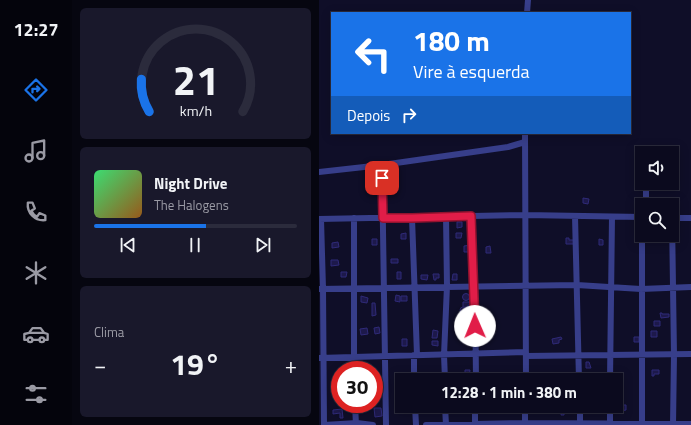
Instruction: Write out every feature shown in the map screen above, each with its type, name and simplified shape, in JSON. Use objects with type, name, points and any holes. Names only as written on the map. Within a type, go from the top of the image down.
[{"type":"street","points":[[527,12],[528,0]]},
{"type":"street","points":[[525,134],[526,373]]},
{"type":"street","points":[[319,172],[382,165],[508,147],[525,142]]},
{"type":"street","points":[[382,165],[386,425]]},
{"type":"street","points":[[373,425],[324,425],[321,422],[320,219],[525,215],[635,217]]},
{"type":"street","points":[[445,373],[447,286],[446,216]]},
{"type":"street","points":[[471,216],[475,286],[476,373]]},
{"type":"street","points":[[575,216],[579,373]]},
{"type":"street","points":[[610,373],[612,217]]},
{"type":"street","points":[[353,361],[354,218]]},
{"type":"street","points":[[412,218],[415,287],[414,373]]},
{"type":"street","points":[[679,218],[691,218]]},
{"type":"street","points":[[642,242],[642,424]]},
{"type":"street","points":[[672,242],[674,355],[673,424]]},
{"type":"street","points":[[321,288],[525,285],[577,285],[641,288],[691,287]]},
{"type":"street","points":[[321,358],[476,354],[691,354]]},
{"type":"street","points":[[356,413],[357,424]]},
{"type":"street","points":[[415,413],[416,425]]},
{"type":"street","points":[[445,413],[446,425]]},
{"type":"street","points":[[475,413],[475,424]]},
{"type":"street","points":[[525,413],[525,424]]},
{"type":"street","points":[[580,413],[580,425]]},
{"type":"street","points":[[610,413],[610,424]]},
{"type":"street","points":[[426,425],[691,424]]},
{"type":"building","points":[[583,198],[589,199],[588,204],[583,203]]},
{"type":"building","points":[[457,222],[462,222],[462,227],[457,228]]},
{"type":"building","points":[[406,233],[406,239],[401,239],[401,234]]},
{"type":"building","points":[[456,233],[462,233],[461,238],[456,238]]},
{"type":"building","points":[[566,238],[569,238],[569,240],[575,240],[575,244],[566,244]]},
{"type":"building","points":[[372,239],[377,239],[377,245],[372,245]]},
{"type":"building","points":[[599,239],[603,240],[603,245],[599,245]]},
{"type":"building","points":[[338,242],[339,247],[332,248],[332,243]]},
{"type":"building","points":[[471,245],[470,252],[464,252],[464,246]]},
{"type":"building","points":[[490,246],[491,253],[486,253],[486,247]]},
{"type":"building","points":[[391,259],[398,259],[398,263],[391,263]]},
{"type":"building","points":[[331,260],[338,260],[339,265],[331,266]]},
{"type":"building","points":[[341,272],[347,272],[346,277],[341,277]]},
{"type":"building","points":[[397,272],[401,272],[401,279],[397,279]]},
{"type":"building","points":[[433,274],[439,274],[439,278],[434,280]]},
{"type":"building","points":[[453,274],[457,274],[457,280],[452,280]]},
{"type":"building","points":[[421,275],[428,275],[427,280],[421,279]]},
{"type":"building","points":[[466,294],[469,297],[466,300],[463,297]]},
{"type":"building","points":[[396,295],[400,296],[400,302],[395,301]]},
{"type":"building","points":[[361,296],[368,298],[367,303],[361,302]]},
{"type":"building","points":[[401,296],[407,296],[407,301],[401,301]]},
{"type":"building","points":[[463,302],[470,302],[470,305],[468,305],[468,307],[463,307]]},
{"type":"building","points":[[372,303],[375,303],[376,315],[372,316]]},
{"type":"building","points":[[463,307],[466,310],[463,313],[460,310]]},
{"type":"building","points":[[660,313],[669,314],[669,317],[661,318]]},
{"type":"building","points":[[463,318],[468,318],[468,326],[463,325]]},
{"type":"building","points":[[654,321],[660,321],[660,326],[654,326]]},
{"type":"building","points":[[463,326],[467,326],[467,335],[463,335]]},
{"type":"building","points":[[379,327],[380,333],[375,334],[374,328]]},
{"type":"building","points":[[367,328],[368,334],[361,335],[360,329]]},
{"type":"building","points":[[433,330],[438,331],[437,338],[432,338]]},
{"type":"building","points":[[651,331],[657,331],[657,337],[651,337]]},
{"type":"building","points":[[561,337],[562,339],[559,340],[559,343],[553,344],[552,339]]},
{"type":"building","points":[[634,337],[639,337],[639,342],[634,342]]},
{"type":"building","points":[[402,339],[407,339],[407,346],[402,346]]},
{"type":"building","points":[[432,341],[438,341],[438,346],[432,345]]},
{"type":"building","points":[[586,362],[589,362],[591,368],[586,368]]},
{"type":"building","points":[[465,370],[470,370],[470,373],[465,373]]},
{"type":"building","points":[[652,370],[659,370],[659,374],[654,374],[654,376],[652,376]]},
{"type":"building","points":[[623,405],[626,405],[626,410],[623,410]]},
{"type":"building","points":[[340,413],[342,413],[343,418],[340,418]]},
{"type":"building","points":[[375,413],[382,413],[382,416],[375,417]]},
{"type":"route","points":[[382,178],[383,218],[471,216],[473,277],[475,286],[475,326]]}]
